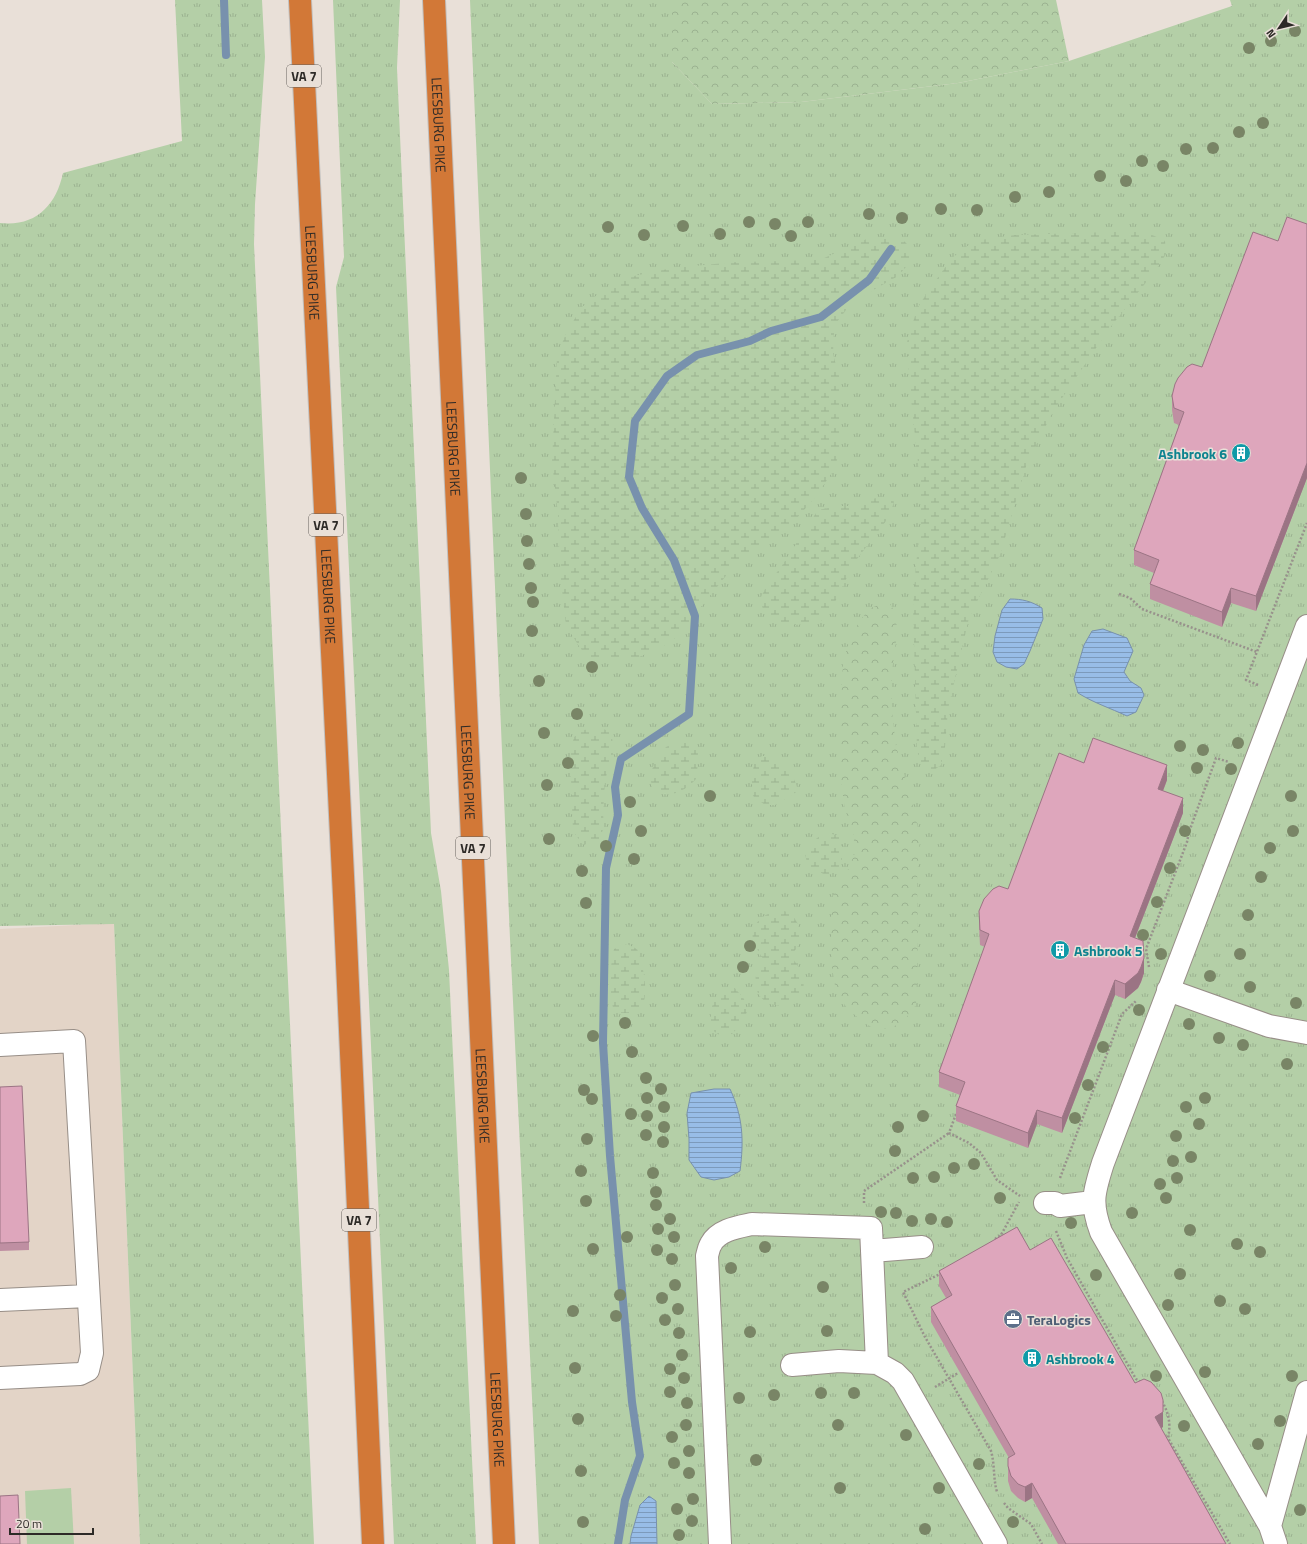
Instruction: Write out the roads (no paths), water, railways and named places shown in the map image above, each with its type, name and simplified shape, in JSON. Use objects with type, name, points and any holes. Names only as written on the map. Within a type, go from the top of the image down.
[{"type":"highway","name":"LEESBURG PIKE","points":[[300,0],[344,896],[373,1544]]},
{"type":"highway","name":"LEESBURG PIKE","points":[[434,0],[504,1544]]},
{"type":"lane","points":[[1273,1535],[1101,1232],[1096,1218],[1093,1202],[1096,1185],[1103,1163],[1307,626]]},
{"type":"lane","points":[[1168,990],[1269,1026],[1307,1033]]},
{"type":"lane","points":[[0,1045],[74,1041],[92,1353],[88,1370],[80,1374],[0,1378]]},
{"type":"lane","points":[[1050,1203],[1060,1206],[1093,1202]]},
{"type":"lane","points":[[720,1544],[707,1256],[711,1242],[722,1233],[752,1224],[871,1228],[877,1363]]},
{"type":"lane","points":[[872,1251],[922,1247]]},
{"type":"lane","points":[[0,1300],[88,1296]]},
{"type":"lane","points":[[792,1365],[839,1361],[877,1363],[895,1373],[903,1381],[996,1544]]},
{"type":"lane","points":[[1273,1535],[1307,1392]]},
{"type":"water","points":[[1010,599],[1019,599],[1042,608],[1043,619],[1030,651],[1024,664],[1017,669],[1006,667],[997,662],[993,652],[995,636],[1002,610]]},
{"type":"water","points":[[1103,629],[1127,638],[1133,651],[1124,672],[1130,681],[1141,688],[1144,695],[1136,712],[1127,716],[1096,703],[1078,693],[1074,679],[1084,645],[1092,631]]},
{"type":"water","points":[[714,1089],[730,1089],[738,1109],[740,1119],[742,1149],[740,1171],[729,1177],[714,1180],[701,1177],[689,1160],[687,1113],[691,1093]]},
{"type":"water","points":[[649,1496],[656,1501],[657,1544],[630,1544],[640,1505]]},
{"type":"waterway","points":[[224,0],[226,55]]},
{"type":"waterway","points":[[618,1544],[625,1500],[640,1456],[632,1402],[610,1156],[603,1043],[606,868],[618,815],[615,787],[621,759],[689,714],[695,616],[674,560],[642,508],[629,477],[635,421],[667,376],[697,355],[750,341],[771,331],[821,317],[869,280],[891,249]]},
{"type":"place","name":"Ashbrook 6","points":[[1241,453]]},
{"type":"place","name":"Ashbrook 5","points":[[1060,950]]},
{"type":"place","name":"TeraLogics","points":[[1013,1319]]},
{"type":"place","name":"Ashbrook 4","points":[[1032,1358]]}]
